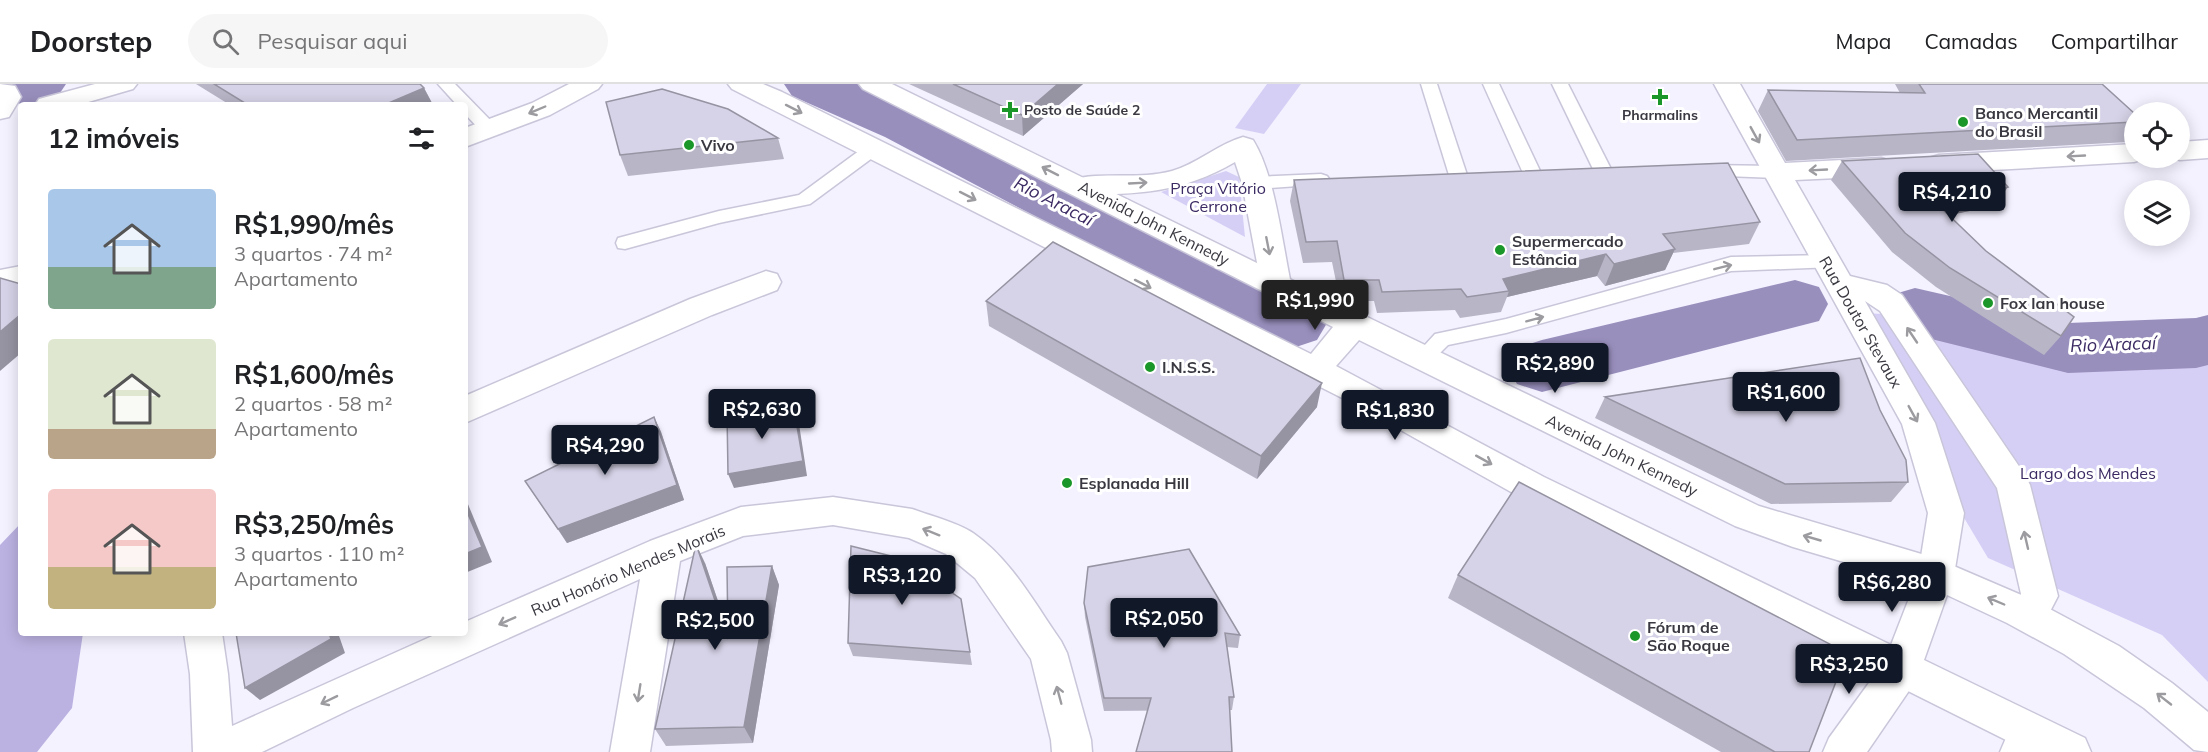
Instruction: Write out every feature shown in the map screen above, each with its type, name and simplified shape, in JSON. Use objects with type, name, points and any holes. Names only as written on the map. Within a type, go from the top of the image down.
[{"type":"street","points":[[0,88],[10,84]]},
{"type":"street","points":[[59,102],[124,84]]},
{"type":"street","points":[[477,133],[541,109],[590,84]]},
{"type":"street","points":[[741,84],[1315,370],[1532,487],[2067,750]]},
{"type":"street","name":"Avenida John Kennedy","points":[[872,84],[1354,324],[1747,516],[1779,529],[1936,575],[2029,615],[2081,642],[2123,669],[2208,737]]},
{"type":"street","name":"Rua Doutor Stevaux","points":[[1726,84],[1918,423],[1946,513],[1936,575],[1901,670],[1843,752]]},
{"type":"street","points":[[0,88],[6,92],[8,97],[0,111]]},
{"type":"street","points":[[0,117],[18,113]]},
{"type":"street","points":[[1080,186],[1160,182],[1176,179],[1196,172],[1243,146],[1256,183],[1276,284]]},
{"type":"street","points":[[2190,150],[2208,149]]},
{"type":"street","points":[[1776,172],[2124,154]]},
{"type":"street","points":[[1833,273],[1876,293],[1891,303],[2013,484],[2040,596],[2029,615]]},
{"type":"street","points":[[0,281],[18,278]]},
{"type":"street","points":[[468,409],[701,307],[766,282]]},
{"type":"street","points":[[1315,370],[1354,324]]},
{"type":"street","name":"Rua Honório Mendes Morais","points":[[220,752],[339,695],[663,552],[741,522],[833,512],[912,524],[959,543],[988,567],[1048,653],[1071,740],[1072,752]]},
{"type":"street","points":[[630,752],[663,552]]},
{"type":"street","points":[[203,636],[209,674],[213,752]]},
{"type":"street","points":[[2020,752],[2067,750]]},
{"type":"lane","points":[[446,84],[457,102]]},
{"type":"lane","points":[[1429,84],[1458,175]]},
{"type":"lane","points":[[1491,84],[1538,173],[1511,174]]},
{"type":"lane","points":[[1560,84],[1609,171],[1579,172]]},
{"type":"lane","points":[[468,119],[477,133]]},
{"type":"lane","points":[[625,243],[719,217],[804,200],[873,148]]},
{"type":"lane","points":[[1687,170],[1776,172]]},
{"type":"lane","points":[[1434,176],[1479,174]]},
{"type":"lane","points":[[1256,183],[1339,180]]},
{"type":"lane","points":[[1423,358],[1442,339],[1506,326],[1731,264],[1833,273]]},
{"type":"green space","points":[[1267,84],[1301,84],[1264,134],[1235,128]]},
{"type":"green space","name":"Praça Vitório Cerrone","points":[[1226,171],[1239,177],[1245,237],[1161,192]]},
{"type":"green space","name":"Largo dos Mendes","points":[[1862,313],[1904,315],[2069,355],[2208,355],[2208,682],[2162,635],[1988,558],[1957,506]]},
{"type":"shaded area","points":[[18,526],[18,636],[83,636],[72,708],[37,752],[0,752],[0,545]]},
{"type":"building","points":[[214,84],[420,84],[424,88],[391,102],[243,102]]},
{"type":"building","points":[[953,84],[1058,84],[1022,115]]},
{"type":"building","points":[[1919,84],[2102,84],[2124,104],[2124,123],[1797,140],[1768,90],[1925,93]]},
{"type":"building","points":[[662,89],[728,109],[778,138],[620,155],[606,102]]},
{"type":"building","points":[[1978,154],[2008,187],[1934,201],[1986,251],[2074,317],[2061,336],[1950,268],[1905,233],[1842,161]]},
{"type":"building","name":"Supermercado Estância","points":[[1728,163],[1760,222],[1663,234],[1675,249],[1614,264],[1606,254],[1503,279],[1509,291],[1467,297],[1461,289],[1382,292],[1379,280],[1344,280],[1337,241],[1306,242],[1294,180]]},
{"type":"building","name":"I.N.S.S.","points":[[1053,242],[1322,383],[1261,456],[986,301]]},
{"type":"building","points":[[0,278],[18,283],[18,317],[0,332]]},
{"type":"building","points":[[1860,358],[1880,410],[1906,460],[1908,482],[1785,484],[1605,397]]},
{"type":"building","points":[[794,409],[803,461],[728,474],[727,413]]},
{"type":"building","points":[[654,417],[677,485],[558,529],[525,481]]},
{"type":"building","name":"Fórum de São Roque","points":[[1519,482],[1847,653],[1809,752],[1775,752],[1458,575]]},
{"type":"building","points":[[468,514],[482,547],[468,553]]},
{"type":"building","points":[[696,544],[728,639],[727,567],[772,566],[744,727],[655,729]]},
{"type":"building","points":[[851,546],[903,559],[961,599],[970,652],[848,643]]},
{"type":"building","points":[[1189,549],[1240,635],[1225,633],[1234,697],[1229,697],[1232,752],[1136,752],[1151,698],[1104,698],[1084,603],[1088,567]]},
{"type":"building","points":[[236,636],[330,636],[331,639],[245,688]]},
{"type":"waterway","name":"Rio Aracaí","points":[[25,88],[38,84]]},
{"type":"waterway","name":"Rio Aracaí","points":[[812,84],[905,124],[1293,323]]},
{"type":"waterway","name":"Rio Aracaí","points":[[1542,366],[1795,304]]},
{"type":"waterway","name":"Rio Aracaí","points":[[1915,312],[2068,348],[2196,343],[2208,340]]},
{"type":"place","name":"Pharmalins","points":[[1660,97]]},
{"type":"place","name":"Posto de Saúde 2","points":[[1010,110]]},
{"type":"place","name":"Banco Mercantil do Brasil","points":[[1963,122]]},
{"type":"place","name":"Vivo","points":[[689,145]]},
{"type":"place","name":"Supermercado Estância","points":[[1500,250]]},
{"type":"place","name":"Fox lan house","points":[[1988,303]]},
{"type":"place","name":"I.N.S.S.","points":[[1150,367]]},
{"type":"place","name":"Esplanada Hill","points":[[1067,483]]},
{"type":"place","name":"Fórum de São Roque","points":[[1635,636]]}]
